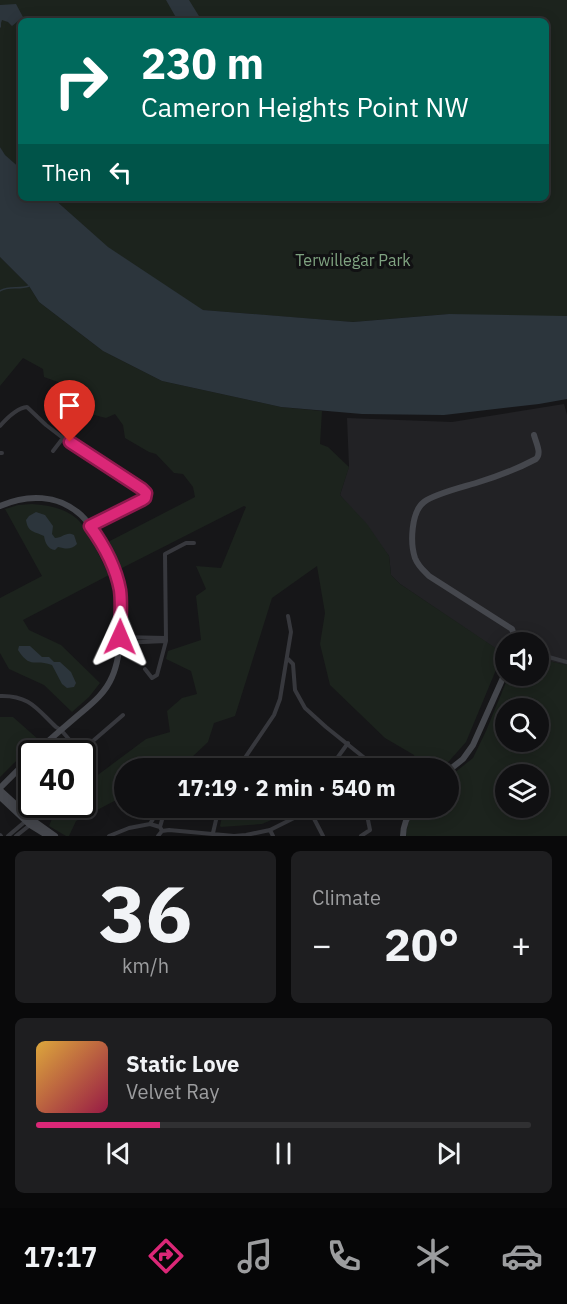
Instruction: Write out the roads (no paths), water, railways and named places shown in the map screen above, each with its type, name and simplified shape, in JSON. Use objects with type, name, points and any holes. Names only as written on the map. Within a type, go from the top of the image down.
[{"type":"street","points":[[0,426],[9,416],[24,406],[63,438],[145,491],[146,495],[142,500],[90,526]]},
{"type":"street","points":[[513,632],[512,629],[429,576],[414,557],[411,538],[417,511],[423,502],[484,481],[536,459],[540,452],[534,435]]},
{"type":"street","points":[[53,451],[63,438]]},
{"type":"street","points":[[98,469],[101,463]]},
{"type":"street","points":[[0,506],[27,498],[57,501],[73,509],[90,526],[113,568],[118,584],[121,599],[120,640],[116,668],[106,688],[95,701],[49,740]]},
{"type":"street","points":[[145,669],[152,678],[157,675],[166,640],[165,556],[167,552],[186,543],[194,543]]},
{"type":"street","points":[[245,758],[274,715],[280,699],[291,632],[288,616]]},
{"type":"street","points":[[120,640],[166,640]]},
{"type":"street","points":[[549,657],[567,662]]},
{"type":"street","points":[[288,659],[293,663],[295,690],[302,703],[313,716],[365,758]]},
{"type":"street","points":[[283,686],[295,690]]},
{"type":"street","points":[[459,763],[473,745],[499,686]]},
{"type":"street","points":[[0,696],[25,699],[70,740]]},
{"type":"street","points":[[94,740],[123,715]]},
{"type":"street","points":[[337,758],[348,743]]},
{"type":"street","points":[[18,770],[0,789],[30,821]]},
{"type":"street","points":[[0,797],[46,834],[55,836]]},
{"type":"street","points":[[150,824],[156,814],[159,814],[162,820],[158,836]]},
{"type":"street","points":[[213,833],[216,818]]},
{"type":"street","points":[[109,836],[129,828],[150,824],[169,830],[246,835],[270,830],[294,818]]},
{"type":"street","points":[[315,818],[323,836]]},
{"type":"street","points":[[361,836],[370,830],[368,818]]},
{"type":"street","points":[[403,836],[407,818]]},
{"type":"street","points":[[8,836],[30,821]]},
{"type":"street","points":[[16,836],[30,821]]},
{"type":"street","points":[[270,830],[273,836]]},
{"type":"waterway","points":[[0,291],[29,286]]},
{"type":"park label","name":"Terwillegar Park","points":[[353,260]]}]
